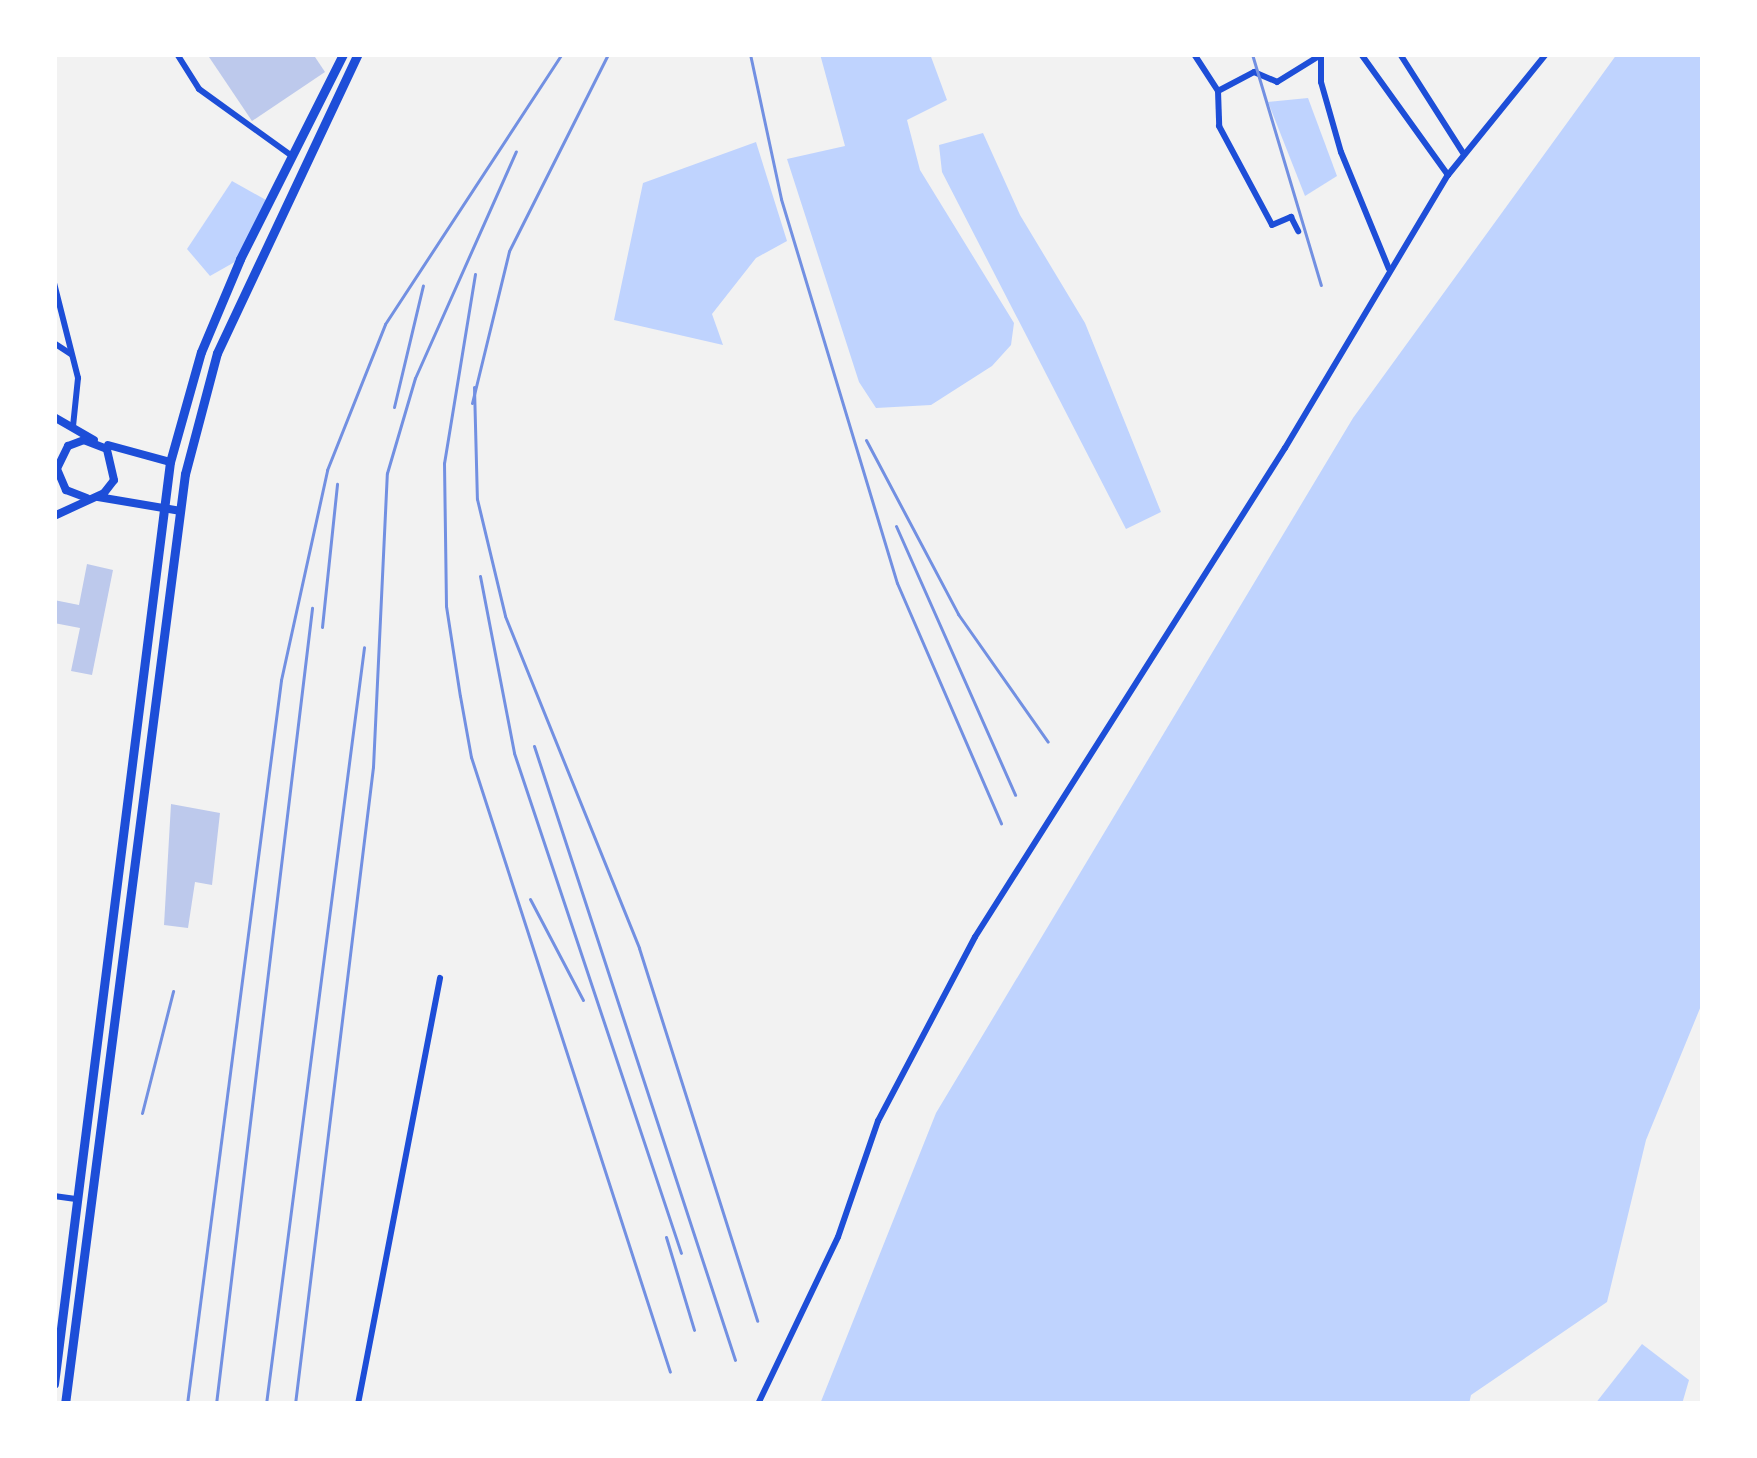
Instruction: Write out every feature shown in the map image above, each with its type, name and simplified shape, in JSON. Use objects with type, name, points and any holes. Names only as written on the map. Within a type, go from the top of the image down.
[{"type":"highway","points":[[54,1384],[170,462],[201,352],[289,154],[343,54]]},
{"type":"highway","points":[[65,1404],[181,511],[217,353],[358,54]]},
{"type":"highway","points":[[76,1198],[92,1190]]},
{"type":"highway","points":[[76,1198],[89,1207]]},
{"type":"main road","points":[[54,417],[99,442],[170,462]]},
{"type":"main road","points":[[99,442],[68,446],[56,473],[92,498],[181,511]]},
{"type":"main road","points":[[54,516],[92,498],[116,472],[99,442]]},
{"type":"street","points":[[178,54],[199,89],[289,154]]},
{"type":"street","points":[[1194,54],[1218,91],[1219,126],[1272,225],[1291,218],[1298,230]]},
{"type":"street","points":[[1218,91],[1254,72],[1276,82],[1321,54]]},
{"type":"street","points":[[1321,54],[1321,82],[1341,152],[1389,269]]},
{"type":"street","points":[[1361,54],[1448,175]]},
{"type":"street","points":[[1400,54],[1463,153]]},
{"type":"street","points":[[758,1404],[838,1237],[919,1035],[1448,175],[1546,54]]},
{"type":"street","points":[[54,284],[78,378],[73,426]]},
{"type":"street","points":[[54,343],[70,354]]},
{"type":"street","points":[[358,1404],[440,978]]},
{"type":"street","points":[[54,1196],[76,1198]]},
{"type":"water","points":[[820,54],[930,54],[947,100],[907,120],[920,170],[1014,323],[1011,345],[992,366],[931,405],[876,408],[859,382],[787,159],[845,146]]},
{"type":"water","points":[[1617,54],[1703,54],[1703,1001],[1646,1140],[1607,1302],[1471,1395],[1469,1404],[820,1404],[936,1113],[1353,418]]},
{"type":"water","points":[[1308,98],[1337,176],[1305,196],[1268,102]]},
{"type":"water","points":[[983,133],[1020,215],[1085,323],[1161,512],[1126,529],[942,172],[939,145]]},
{"type":"water","points":[[756,142],[787,241],[756,258],[712,314],[723,345],[614,320],[643,183]]},
{"type":"water","points":[[232,181],[266,200],[240,259],[210,276],[187,249]]},
{"type":"water","points":[[1642,1344],[1689,1380],[1682,1404],[1595,1404]]},
{"type":"building","points":[[207,54],[313,54],[325,72],[252,121]]},
{"type":"building","points":[[87,564],[113,570],[92,675],[71,671],[80,628],[54,623],[54,600],[79,605]]},
{"type":"building","points":[[171,804],[220,813],[212,885],[195,882],[188,928],[164,925]]},
{"type":"railway","points":[[187,1404],[281,680],[327,470],[385,324],[562,54]]},
{"type":"railway","points":[[472,403],[509,251],[608,54]]},
{"type":"railway","points":[[750,54],[781,199],[897,583],[1001,823]]},
{"type":"railway","points":[[1252,54],[1321,285]]},
{"type":"railway","points":[[295,1404],[373,767],[387,473],[415,378],[516,151]]},
{"type":"railway","points":[[475,274],[444,463],[446,606],[460,696],[471,757],[670,1372]]},
{"type":"railway","points":[[394,407],[423,285]]},
{"type":"railway","points":[[474,387],[477,499],[505,616],[639,948],[757,1321]]},
{"type":"railway","points":[[866,440],[958,614],[1048,742]]},
{"type":"railway","points":[[322,627],[337,484]]},
{"type":"railway","points":[[896,526],[1015,795]]},
{"type":"railway","points":[[480,576],[514,753],[681,1253]]},
{"type":"railway","points":[[216,1404],[312,608]]},
{"type":"railway","points":[[266,1404],[364,647]]},
{"type":"railway","points":[[534,746],[735,1360]]},
{"type":"railway","points":[[530,899],[583,1000]]},
{"type":"railway","points":[[142,1113],[173,991]]},
{"type":"railway","points":[[666,1237],[694,1330]]}]
